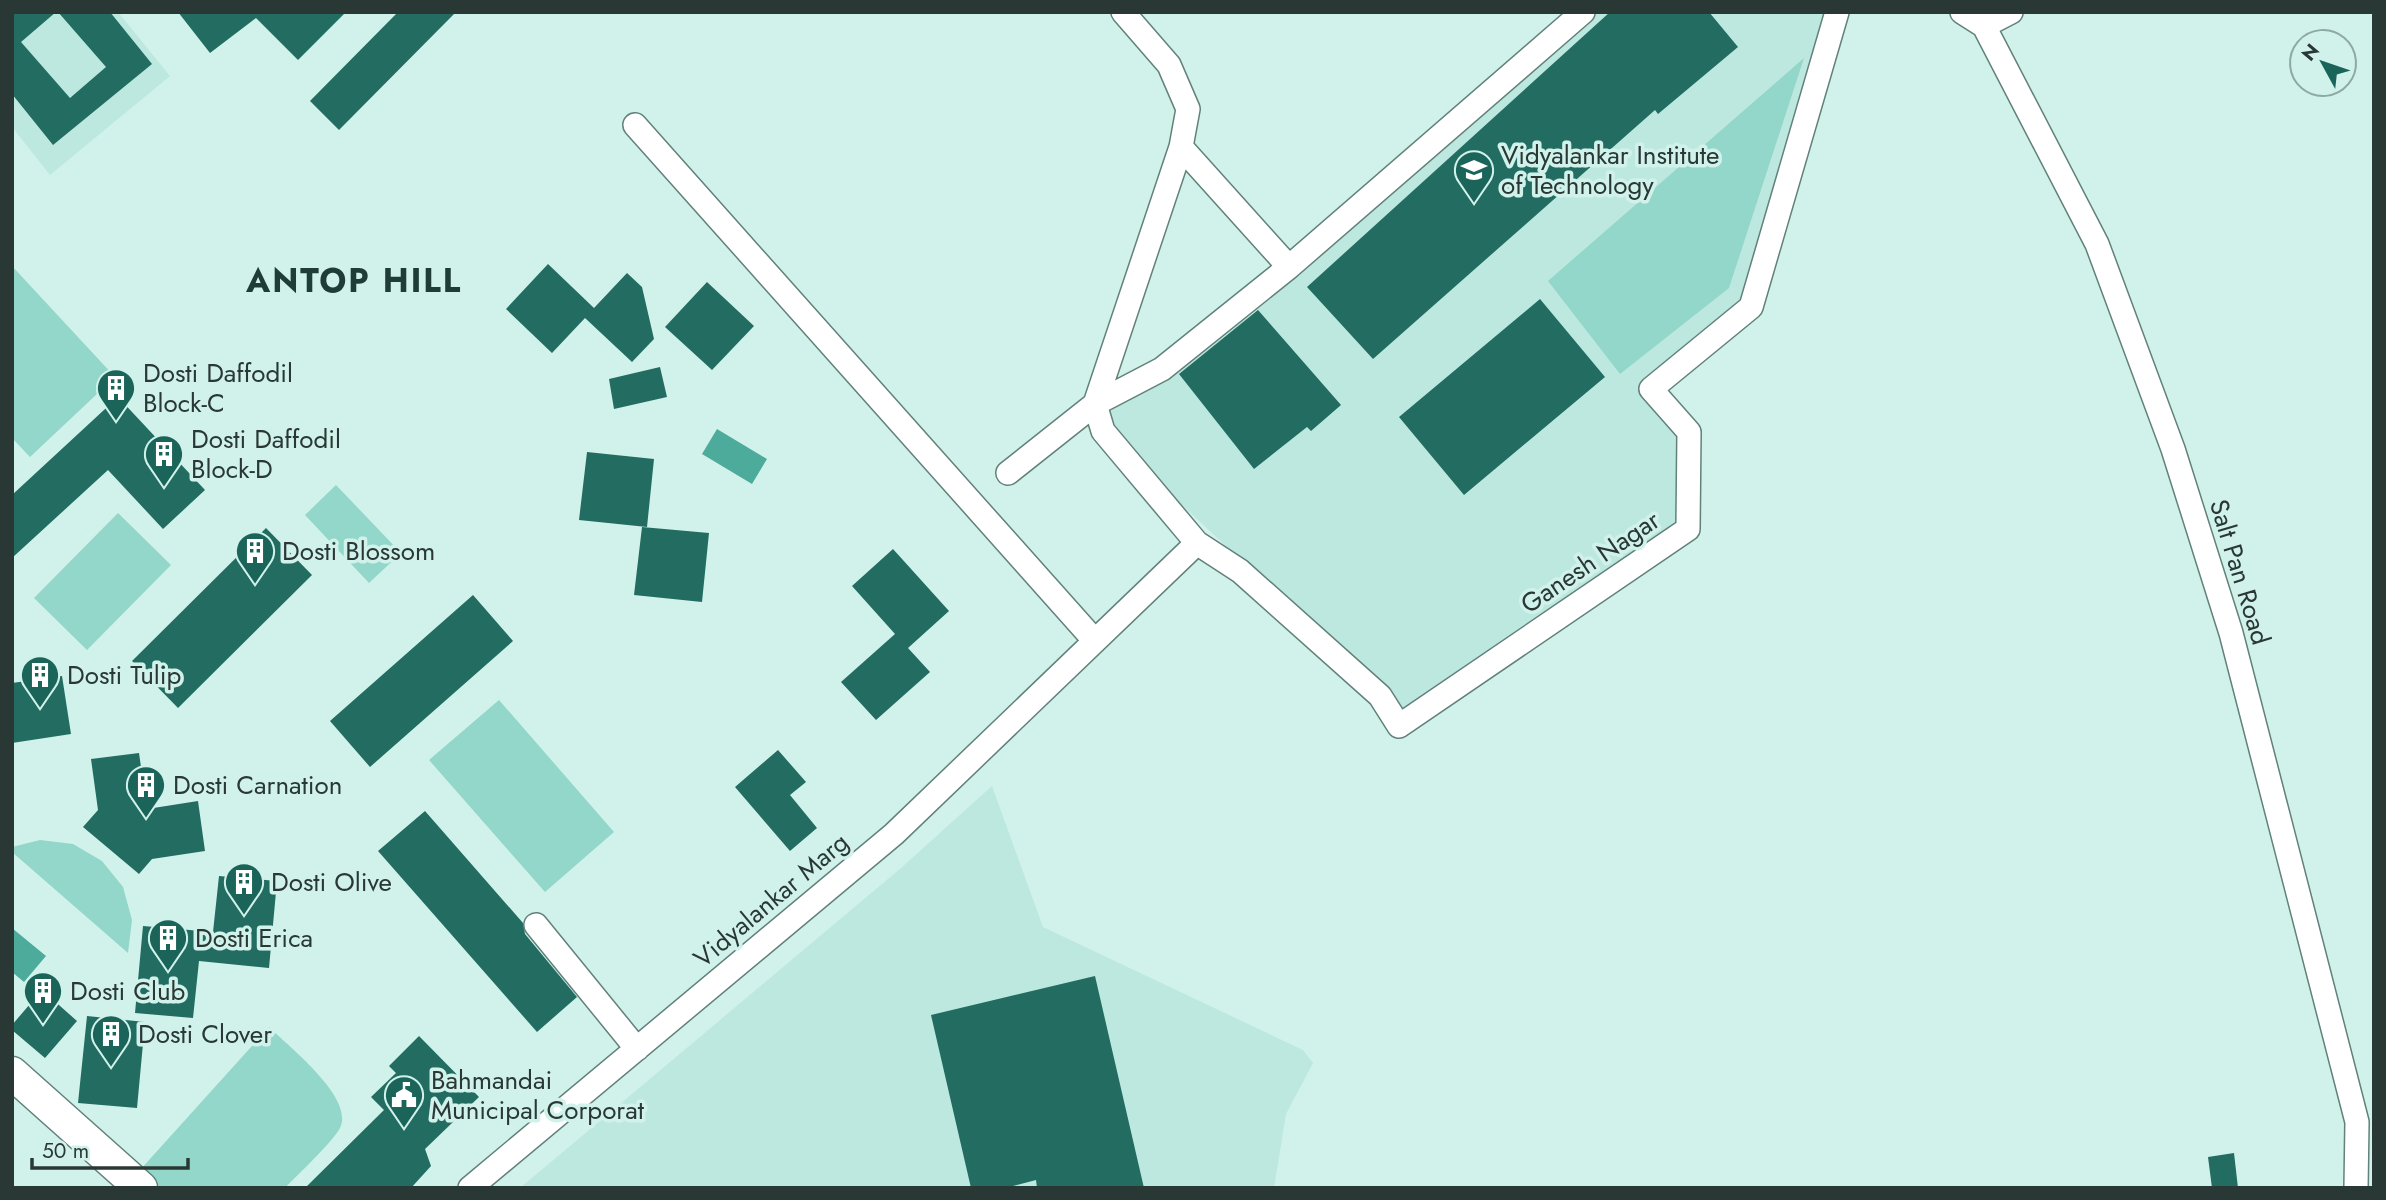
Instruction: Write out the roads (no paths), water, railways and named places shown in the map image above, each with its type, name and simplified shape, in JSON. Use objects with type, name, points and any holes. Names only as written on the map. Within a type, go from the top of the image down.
[{"type":"main road","points":[[12,1073],[141,1188]]},
{"type":"street","points":[[1123,12],[1169,65],[1188,109],[1181,147],[1095,404],[1103,431],[1197,543]]},
{"type":"street","points":[[1008,473],[1095,404],[1162,369],[1289,267],[1583,12]]},
{"type":"street","name":"Ganesh Nagar","points":[[1197,543],[1240,571],[1380,696],[1399,726],[1689,529],[1689,432],[1651,388],[1751,307],[1837,12]]},
{"type":"street","points":[[1962,12],[1984,26],[2011,12]]},
{"type":"street","name":"Salt Pan Road","points":[[1984,26],[2097,244],[2174,449],[2231,633],[2354,1109],[2357,1122],[2356,1188]]},
{"type":"street","points":[[635,125],[1095,641]]},
{"type":"street","points":[[1181,147],[1289,267]]},
{"type":"street","name":"Vidyalankar Marg","points":[[470,1188],[894,834],[1197,543]]},
{"type":"street","points":[[536,925],[637,1049]]},
{"type":"place","name":"Vidyalankar Institute of Technology","points":[[1474,204]]},
{"type":"place","name":"Dosti Daffodil Block-C","points":[[116,422]]},
{"type":"place","name":"Dosti Daffodil Block-D","points":[[164,488]]},
{"type":"place","name":"Dosti Blossom","points":[[255,585]]},
{"type":"place","name":"Dosti Tulip","points":[[40,709]]},
{"type":"place","name":"Dosti Carnation","points":[[146,819]]},
{"type":"place","name":"Dosti Olive","points":[[244,916]]},
{"type":"place","name":"Dosti Erica","points":[[168,972]]},
{"type":"place","name":"Dosti Club","points":[[43,1025]]},
{"type":"place","name":"Dosti Clover","points":[[111,1068]]},
{"type":"place","name":"Bahmandai Municipal Corporat","points":[[404,1129]]},
{"type":"district","name":"ANTOP HILL","points":[[354,280]]}]
